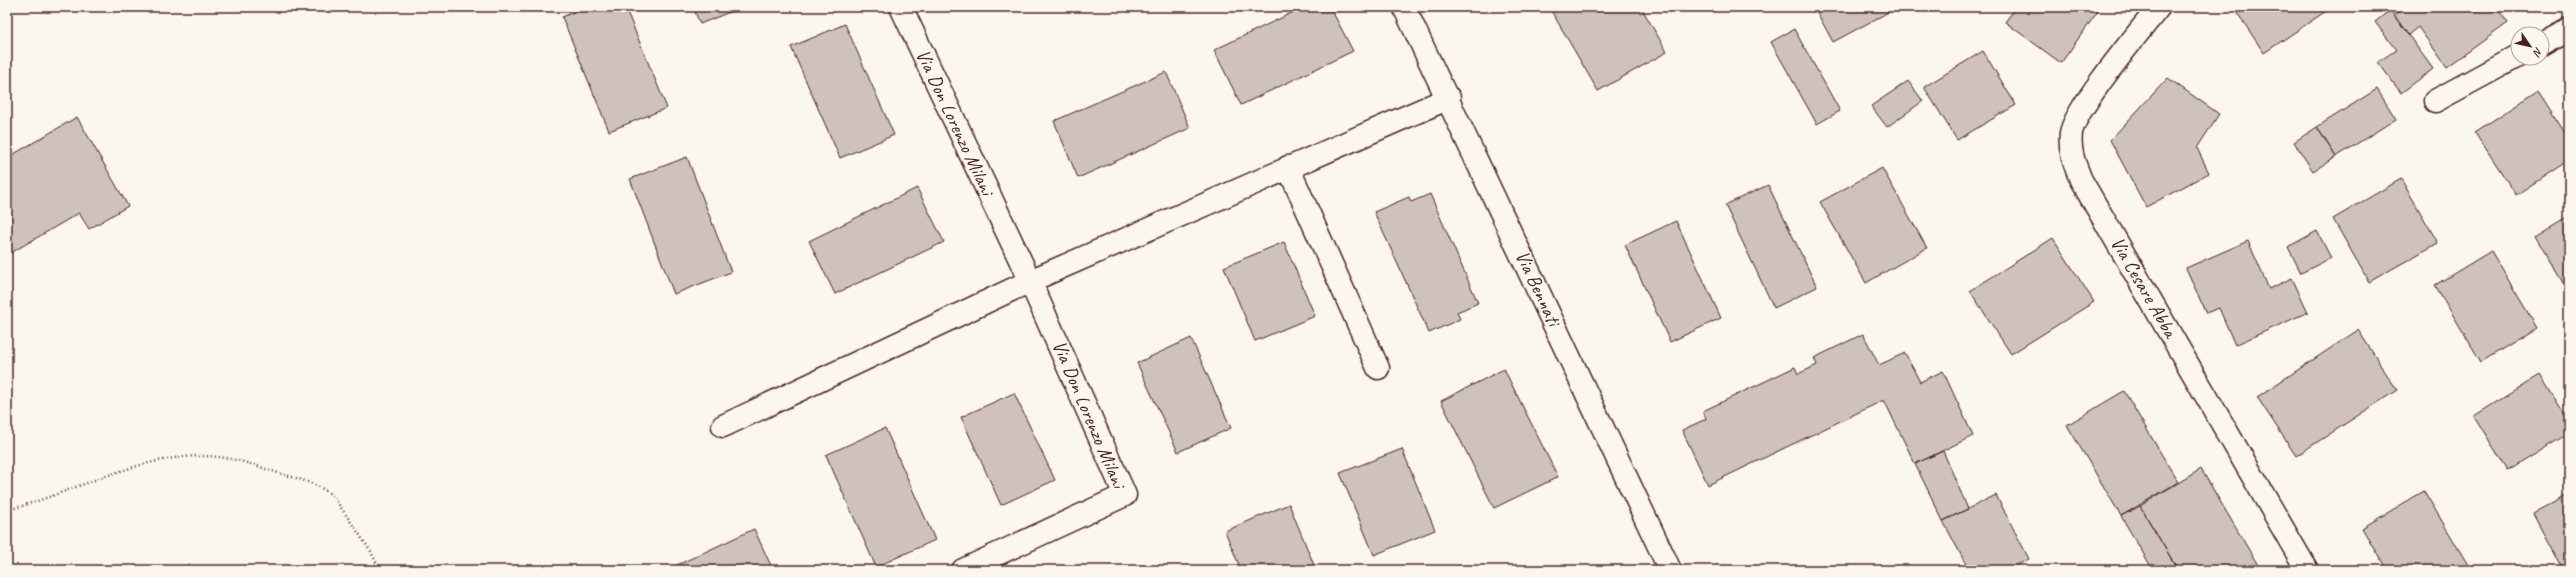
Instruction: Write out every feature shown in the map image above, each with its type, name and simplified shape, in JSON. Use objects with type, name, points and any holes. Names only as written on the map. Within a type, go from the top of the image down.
[{"type":"street","name":"Via Don Lorenzo Milani","points":[[901,7],[1030,281],[1125,495],[963,570]]},
{"type":"street","name":"Via Bennati","points":[[1404,7],[1449,98],[1670,570]]},
{"type":"street","name":"Via Cesare Abba","points":[[2159,7],[2083,107],[2072,131],[2070,156],[2081,180],[2307,570]]},
{"type":"street","points":[[2550,40],[2569,29]]},
{"type":"street","points":[[2435,101],[2510,60]]},
{"type":"street","points":[[723,426],[1030,281],[1288,167],[1449,98]]},
{"type":"street","points":[[1288,167],[1378,368]]},
{"type":"path","points":[[7,510],[41,501],[111,474],[166,461],[219,457],[268,470],[325,490],[333,496],[370,550],[380,570]]},
{"type":"building","points":[[586,7],[625,7],[667,108],[609,131],[562,17]]},
{"type":"building","points":[[693,7],[742,7],[700,24]]},
{"type":"building","points":[[1304,7],[1330,7],[1353,51],[1241,105],[1214,50]]},
{"type":"building","points":[[1549,7],[1641,7],[1667,52],[1598,91]]},
{"type":"building","points":[[1814,7],[1898,7],[1833,42]]},
{"type":"building","points":[[2016,7],[2101,7],[2061,63],[2005,22]]},
{"type":"building","points":[[2247,7],[2332,7],[2264,53],[2238,14]]},
{"type":"building","points":[[2406,7],[2496,7],[2508,23],[2447,67],[2418,27],[2408,35],[2394,15]]},
{"type":"building","points":[[2390,10],[2433,69],[2401,93],[2378,62],[2396,50],[2375,22]]},
{"type":"building","points":[[845,24],[894,135],[840,158],[791,47]]},
{"type":"building","points":[[1794,29],[1840,111],[1817,124],[1771,42]]},
{"type":"building","points":[[1983,51],[2016,105],[1957,140],[1924,87]]},
{"type":"building","points":[[1166,72],[1190,128],[1078,178],[1054,121]]},
{"type":"building","points":[[2168,78],[2219,114],[2197,148],[2209,173],[2146,207],[2110,140]]},
{"type":"building","points":[[1908,81],[1923,101],[1887,127],[1871,106]]},
{"type":"building","points":[[2377,89],[2396,119],[2336,157],[2317,127]]},
{"type":"building","points":[[2538,91],[2569,139],[2569,160],[2516,195],[2475,132]]},
{"type":"building","points":[[77,117],[128,206],[89,229],[79,213],[9,254],[7,158]]},
{"type":"building","points":[[2317,127],[2336,157],[2313,171],[2294,142]]},
{"type":"building","points":[[687,157],[731,272],[674,294],[630,179]]},
{"type":"building","points":[[1882,168],[1927,248],[1866,283],[1820,202]]},
{"type":"building","points":[[2401,179],[2438,243],[2369,282],[2333,219]]},
{"type":"building","points":[[1768,185],[1817,287],[1774,308],[1725,205]]},
{"type":"building","points":[[917,188],[944,242],[835,294],[809,241]]},
{"type":"building","points":[[1430,194],[1478,303],[1457,312],[1460,319],[1429,333],[1374,212],[1409,197],[1411,202]]},
{"type":"building","points":[[2569,215],[2569,293],[2535,236]]},
{"type":"building","points":[[1676,221],[1721,318],[1670,342],[1625,245]]},
{"type":"building","points":[[2317,231],[2331,258],[2301,273],[2288,247]]},
{"type":"building","points":[[2053,238],[2094,302],[2011,354],[1970,291]]},
{"type":"building","points":[[2248,241],[2269,289],[2292,278],[2308,312],[2235,345],[2219,308],[2206,313],[2186,268]]},
{"type":"building","points":[[1284,242],[1315,316],[1255,341],[1224,267]]},
{"type":"building","points":[[2491,251],[2537,328],[2481,362],[2435,285]]},
{"type":"building","points":[[2358,330],[2397,390],[2296,456],[2257,397]]},
{"type":"building","points":[[1863,334],[1879,365],[1905,353],[1920,382],[1943,371],[1973,436],[1915,464],[1884,400],[1708,485],[1682,430],[1706,419],[1703,411],[1795,367],[1798,374],[1817,365],[1814,358]]},
{"type":"building","points":[[1191,338],[1231,428],[1178,452],[1137,363]]},
{"type":"building","points":[[1504,369],[1558,477],[1494,508],[1441,401]]},
{"type":"building","points":[[2540,375],[2569,421],[2569,433],[2508,471],[2474,416]]},
{"type":"building","points":[[2124,391],[2178,482],[2121,516],[2067,425]]},
{"type":"building","points":[[1014,393],[1055,480],[1001,505],[961,417]]},
{"type":"building","points":[[885,428],[935,540],[876,567],[826,455]]},
{"type":"building","points":[[1402,449],[1435,530],[1374,555],[1340,473]]},
{"type":"building","points":[[1943,451],[1968,509],[1943,521],[1915,464]]},
{"type":"building","points":[[2201,469],[2259,567],[2254,570],[2178,570],[2140,506]]},
{"type":"building","points":[[2424,491],[2471,570],[2387,570],[2362,528]]},
{"type":"building","points":[[1996,495],[2029,559],[2007,570],[1969,570],[1943,521]]},
{"type":"building","points":[[2569,495],[2569,570],[2563,570],[2533,514]]},
{"type":"building","points":[[1289,504],[1316,570],[1241,570],[1225,531]]},
{"type":"building","points":[[2140,506],[2178,570],[2153,570],[2121,516]]},
{"type":"building","points":[[754,529],[773,570],[677,570],[675,566]]}]
